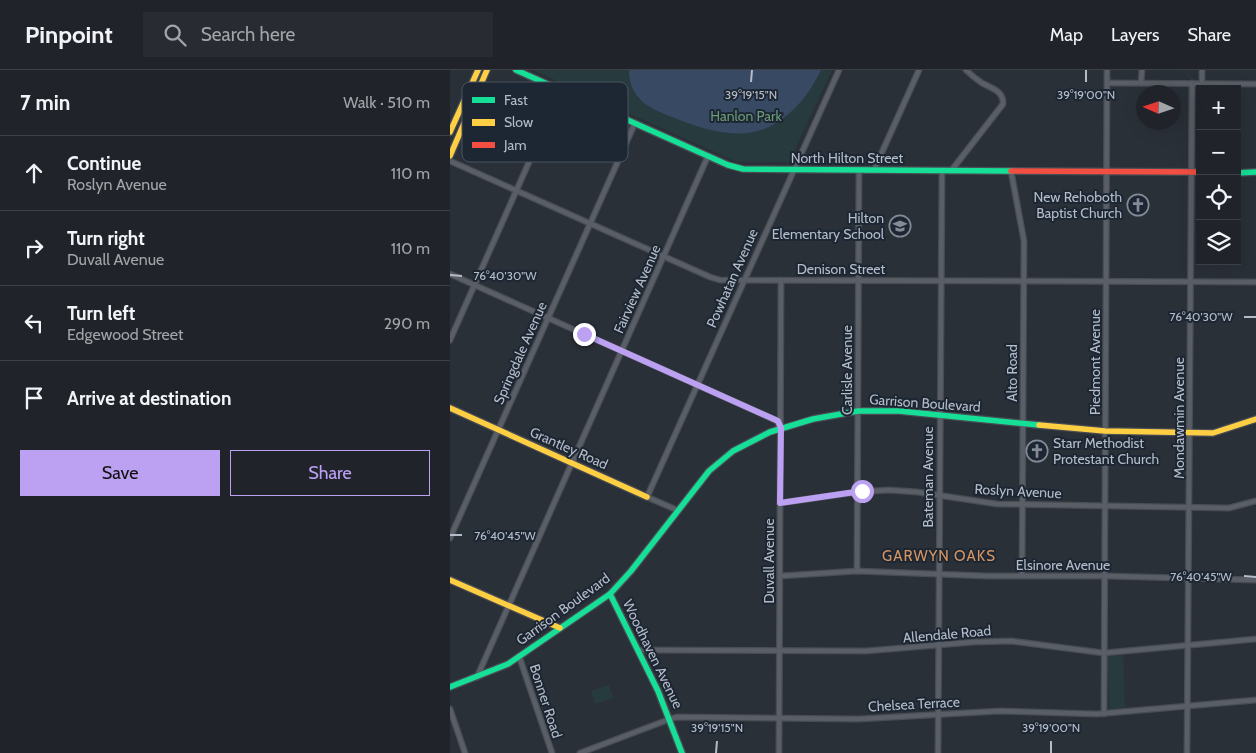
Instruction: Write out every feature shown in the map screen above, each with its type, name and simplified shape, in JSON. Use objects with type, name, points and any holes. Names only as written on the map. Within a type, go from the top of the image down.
[{"type":"main road","points":[[473,82],[478,70]]},
{"type":"main road","points":[[483,82],[488,70]]},
{"type":"main road","name":"North Hilton Street","points":[[516,70],[543,82]]},
{"type":"main road","points":[[450,132],[462,105]]},
{"type":"main road","name":"North Hilton Street","points":[[628,120],[728,165],[743,169],[1196,172]]},
{"type":"main road","points":[[450,156],[462,129]]},
{"type":"main road","points":[[1241,173],[1256,172]]},
{"type":"main road","name":"Grantley Road","points":[[450,408],[647,497]]},
{"type":"main road","name":"Garrison Boulevard","points":[[450,687],[500,668],[610,594],[631,571],[708,471],[724,457],[745,444],[781,428],[813,419],[858,411],[893,410],[1106,431],[1206,434],[1218,432],[1256,419]]},
{"type":"main road","points":[[450,580],[560,628]]},
{"type":"main road","name":"Woodhaven Avenue","points":[[610,594],[670,718],[682,753]]},
{"type":"street","name":"Powhatan Avenue","points":[[647,497],[839,70]]},
{"type":"street","points":[[874,170],[919,70]]},
{"type":"street","points":[[951,171],[1003,104],[1000,93],[982,83],[966,70]]},
{"type":"street","name":"Piedmont Avenue","points":[[1104,714],[1107,70]]},
{"type":"street","points":[[1142,70],[1142,83]]},
{"type":"street","points":[[1202,70],[1202,83]]},
{"type":"street","points":[[1108,82],[1256,84]]},
{"type":"street","name":"Mondawmin Avenue","points":[[1187,753],[1192,83]]},
{"type":"street","name":"Springdale Avenue","points":[[628,139],[635,123]]},
{"type":"street","name":"Fairview Avenue","points":[[476,677],[708,156]]},
{"type":"street","name":"Denison Street","points":[[450,161],[714,279],[1256,282]]},
{"type":"street","points":[[450,340],[529,162]]},
{"type":"street","name":"Springdale Avenue","points":[[450,538],[618,162]]},
{"type":"street","name":"Carlisle Avenue","points":[[856,571],[859,170]]},
{"type":"street","name":"Bateman Avenue","points":[[938,753],[942,171]]},
{"type":"street","name":"Alto Road","points":[[1011,171],[1023,234],[1022,576]]},
{"type":"street","points":[[450,274],[778,421],[781,428]]},
{"type":"street","name":"Duvall Avenue","points":[[779,753],[781,280]]},
{"type":"street","name":"Roslyn Avenue","points":[[780,503],[857,492],[903,490],[984,502],[1022,504],[1228,508],[1256,502]]},
{"type":"street","name":"Grantley Road","points":[[647,497],[677,510]]},
{"type":"street","name":"Elsinore Avenue","points":[[780,576],[856,571],[1256,580]]},
{"type":"street","name":"Allendale Road","points":[[638,650],[866,651],[974,642],[1011,641],[1104,653],[1256,638]]},
{"type":"street","name":"Bonner Road","points":[[519,656],[552,753]]},
{"type":"street","name":"Chelsea Terrace","points":[[580,753],[670,718],[859,718],[1000,711],[1104,714],[1256,700]]},
{"type":"street","points":[[450,709],[464,753]]},
{"type":"green space","name":"Hanlon Park","points":[[533,70],[832,70],[789,162],[737,162],[628,113],[628,82],[560,82]]},
{"type":"green space","points":[[1123,655],[1125,708],[1110,709],[1107,656]]},
{"type":"green space","points":[[609,685],[613,698],[595,704],[591,691]]},
{"type":"water","points":[[629,70],[821,70],[812,87],[800,102],[779,121],[759,131],[734,133],[696,126],[650,107],[634,92]]},
{"type":"traffic: fast","points":[[516,70],[543,82]]},
{"type":"traffic: fast","points":[[628,120],[728,165],[743,169],[1011,171]]},
{"type":"traffic: fast","points":[[1241,173],[1256,172]]},
{"type":"traffic: fast","points":[[450,687],[508,664],[610,594],[631,571],[709,471],[733,451],[770,432],[813,419],[858,411],[899,411],[1039,425]]},
{"type":"traffic: fast","points":[[610,594],[658,691],[682,753]]},
{"type":"traffic: slow","points":[[473,82],[478,70]]},
{"type":"traffic: slow","points":[[482,82],[487,70]]},
{"type":"traffic: slow","points":[[450,132],[462,105]]},
{"type":"traffic: slow","points":[[450,156],[462,128]]},
{"type":"traffic: slow","points":[[450,408],[647,497]]},
{"type":"traffic: slow","points":[[1039,425],[1105,431],[1213,433],[1256,419]]},
{"type":"traffic: slow","points":[[450,580],[560,628]]},
{"type":"traffic: jam","points":[[1011,171],[1196,172]]},
{"type":"place","name":"New Rehoboth Baptist Church","points":[[1138,205]]},
{"type":"place","name":"Hilton Elementary School","points":[[900,226]]},
{"type":"place","name":"Starr Methodist Protestant Church","points":[[1037,451]]},
{"type":"district","name":"GARWYN OAKS","points":[[939,556]]},
{"type":"route","points":[[584,334],[778,421],[781,428],[780,503],[862,491]]}]
